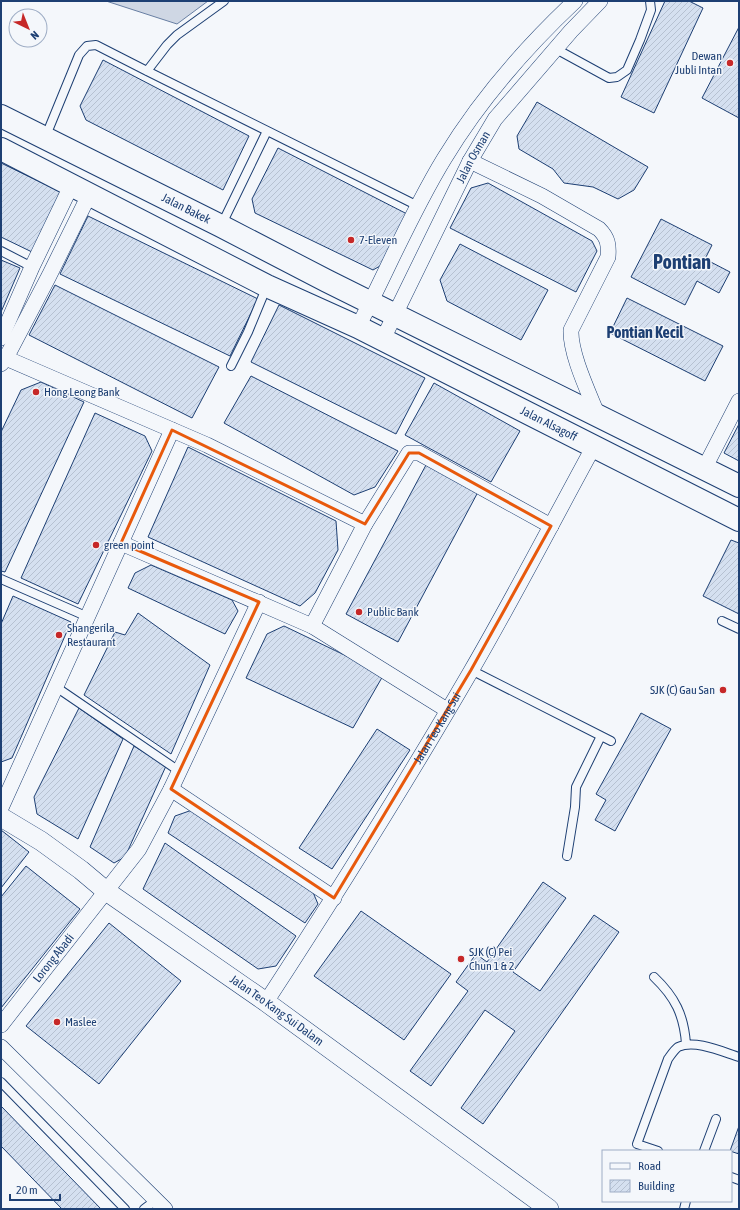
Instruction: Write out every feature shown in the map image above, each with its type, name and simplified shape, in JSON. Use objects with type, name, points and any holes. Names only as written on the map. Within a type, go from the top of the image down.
[{"type":"highway","name":"Jalan Bakek","points":[[1,116],[370,302]]},
{"type":"highway","points":[[1,149],[267,286],[358,327]]},
{"type":"highway","points":[[370,302],[739,486]]},
{"type":"highway","name":"Jalan Alsagoff","points":[[358,327],[739,520]]},
{"type":"street","name":"Jalan Osman","points":[[358,327],[418,206],[460,133],[483,102],[545,30],[574,1]]},
{"type":"street","name":"Jalan Osman","points":[[383,339],[470,161],[495,119],[600,1]]},
{"type":"street","points":[[470,161],[542,196],[599,229],[605,236],[609,245],[608,257],[571,330],[571,339],[579,366],[598,416]]},
{"type":"street","points":[[1,338],[32,267],[81,189]]},
{"type":"street","points":[[81,189],[49,276],[3,359],[207,445],[366,524]]},
{"type":"street","points":[[704,469],[739,401]]},
{"type":"street","points":[[1,808],[172,430]]},
{"type":"street","name":"Jalan Teo Kang Sui","points":[[266,1002],[387,813],[471,670],[594,446]]},
{"type":"street","points":[[312,626],[366,524],[409,453],[413,452],[419,454],[551,526]]},
{"type":"street","points":[[121,543],[312,626],[447,710]]},
{"type":"street","name":"Lorong Abadi","points":[[1,1025],[139,849],[171,789],[259,602]]},
{"type":"street","points":[[171,789],[334,898]]},
{"type":"street","name":"Jalan Teo Kang Sui Dalam","points":[[1,817],[41,841],[81,870],[106,891],[266,1002],[549,1209]]},
{"type":"street","points":[[2,1053],[155,1206]]},
{"type":"lane","points":[[146,71],[177,35],[224,1]]},
{"type":"lane","points":[[556,49],[609,78],[617,77],[627,70],[651,10],[650,1]]},
{"type":"lane","points":[[45,138],[79,55],[87,46],[96,45],[418,206]]},
{"type":"lane","points":[[221,226],[267,131]]},
{"type":"lane","points":[[1,251],[32,267]]},
{"type":"lane","points":[[231,366],[248,332],[267,286]]},
{"type":"lane","points":[[1,580],[88,617]]},
{"type":"lane","points":[[722,621],[739,629]]},
{"type":"lane","points":[[471,670],[611,741]]},
{"type":"lane","points":[[56,687],[179,771]]},
{"type":"lane","points":[[567,856],[575,807],[576,787],[601,736]]},
{"type":"lane","points":[[654,977],[670,994],[676,1005],[685,1027],[686,1044]]},
{"type":"lane","points":[[655,1150],[637,1144],[668,1059],[677,1048],[686,1044],[705,1046],[739,1057]]},
{"type":"lane","points":[[1,1082],[125,1209]]},
{"type":"lane","points":[[704,1150],[716,1119]]},
{"type":"highlighted area","points":[[172,430],[365,524],[409,453],[419,453],[551,526],[471,670],[334,898],[171,789],[259,602],[121,543]]},
{"type":"shaded area","points":[[106,1],[208,1],[177,24]]},
{"type":"building","points":[[665,1],[689,1],[703,8],[654,113],[621,97]]},
{"type":"building","name":"Dewan Jubli Intan","points":[[739,27],[739,118],[702,98]]},
{"type":"building","points":[[103,60],[249,136],[223,190],[86,120],[80,106]]},
{"type":"building","points":[[537,102],[648,167],[634,190],[618,199],[593,187],[564,183],[553,169],[519,149],[517,136]]},
{"type":"building","points":[[278,148],[411,216],[387,262],[373,270],[255,213],[252,199]]},
{"type":"building","points":[[1,163],[61,192],[32,252],[1,237]]},
{"type":"building","points":[[488,183],[592,241],[597,251],[576,292],[450,228],[471,188]]},
{"type":"building","points":[[88,216],[258,299],[230,356],[60,274]]},
{"type":"building","points":[[661,219],[712,245],[705,259],[730,272],[719,293],[697,281],[685,305],[631,277]]},
{"type":"building","points":[[460,244],[548,290],[521,340],[447,301],[440,280]]},
{"type":"building","points":[[1,260],[20,268],[1,312]]},
{"type":"building","points":[[55,285],[219,367],[192,418],[29,335]]},
{"type":"building","points":[[627,298],[723,346],[705,381],[610,333]]},
{"type":"building","points":[[279,305],[425,378],[396,434],[251,362]]},
{"type":"building","points":[[251,376],[398,451],[375,487],[354,495],[224,423]]},
{"type":"building","points":[[41,382],[84,402],[5,572],[1,571],[1,432],[21,390]]},
{"type":"building","points":[[434,383],[520,431],[491,482],[405,435]]},
{"type":"building","points":[[95,413],[145,436],[152,451],[78,604],[21,578]]},
{"type":"building","points":[[739,424],[739,461],[724,453]]},
{"type":"building","points":[[188,447],[336,521],[338,550],[315,593],[300,606],[148,537]]},
{"type":"building","points":[[426,465],[478,492],[398,642],[346,614]]},
{"type":"building","points":[[731,540],[739,543],[739,614],[703,596]]},
{"type":"building","points":[[151,565],[232,600],[238,611],[225,634],[128,588],[135,573]]},
{"type":"building","points":[[13,596],[71,622],[12,758],[1,762],[1,624]]},
{"type":"building","points":[[138,613],[210,665],[171,754],[84,695],[115,632],[125,635]]},
{"type":"building","points":[[284,626],[384,674],[353,728],[246,678],[267,634]]},
{"type":"building","points":[[79,708],[123,739],[78,839],[37,814],[34,797]]},
{"type":"building","points":[[641,713],[671,729],[615,831],[595,820],[606,800],[596,794]]},
{"type":"building","points":[[377,729],[410,750],[332,869],[299,848]]},
{"type":"building","points":[[134,746],[166,766],[125,857],[114,863],[90,847]]},
{"type":"building","points":[[195,809],[312,890],[318,904],[305,923],[168,833],[175,816]]},
{"type":"building","points":[[1,830],[29,852],[1,888]]},
{"type":"building","points":[[165,843],[296,936],[276,966],[258,969],[143,889]]},
{"type":"building","points":[[26,866],[80,909],[1,1008],[1,897]]},
{"type":"building","points":[[543,882],[566,898],[513,972],[540,991],[594,915],[619,932],[483,1124],[461,1108],[515,1031],[485,1010],[431,1086],[410,1071],[468,991],[456,982],[476,954],[487,962]]},
{"type":"building","points":[[361,911],[451,974],[404,1040],[314,976]]},
{"type":"building","points":[[109,923],[181,981],[99,1084],[26,1026]]},
{"type":"building","points":[[1,1106],[101,1209],[62,1209],[1,1146]]},
{"type":"building","points":[[739,1126],[739,1154],[730,1150]]},
{"type":"place","name":"Dewan Jubli Intan","points":[[730,63]]},
{"type":"place","name":"7-Eleven","points":[[351,240]]},
{"type":"place","name":"Hong Leong Bank","points":[[36,392]]},
{"type":"place","name":"green point","points":[[96,545]]},
{"type":"place","name":"Public Bank","points":[[359,612]]},
{"type":"place","name":"Shangerila Restaurant","points":[[59,635]]},
{"type":"place","name":"SJK (C) Gau San","points":[[723,690]]},
{"type":"place","name":"SJK (C) Pei Chun 1 & 2","points":[[461,959]]},
{"type":"place","name":"Maslee","points":[[57,1022]]},
{"type":"district","name":"Pontian","points":[[682,262]]},
{"type":"district","name":"Pontian Kecil","points":[[645,332]]}]
